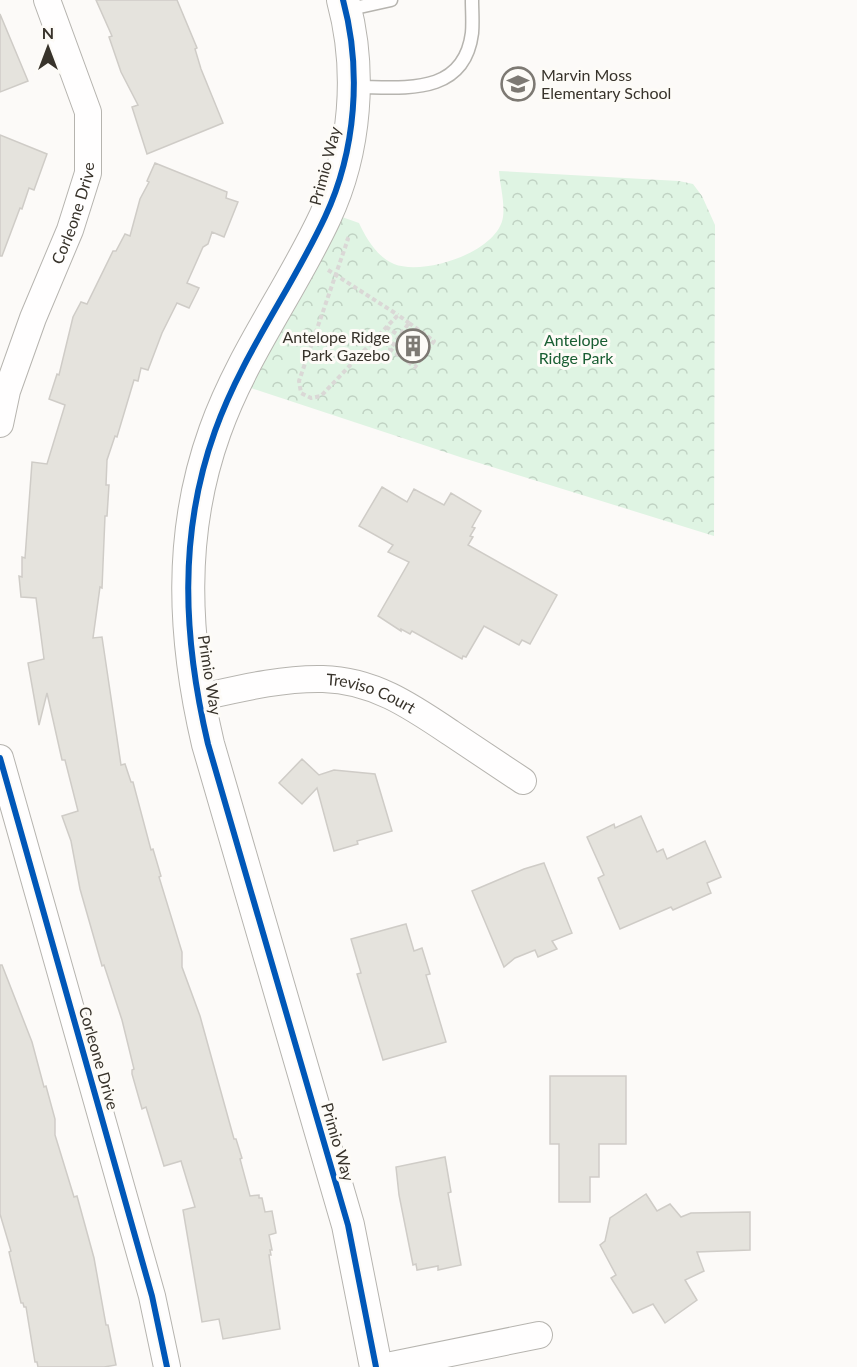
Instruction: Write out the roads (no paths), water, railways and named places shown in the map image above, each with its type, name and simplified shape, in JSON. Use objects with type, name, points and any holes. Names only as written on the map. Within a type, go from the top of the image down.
[{"type":"street","name":"Corleone Drive","points":[[0,424],[7,391],[33,318],[70,230],[88,173],[88,112],[47,0]]},
{"type":"street","name":"Primio Way","points":[[344,5],[352,46],[354,87],[351,122],[341,173],[321,225],[237,380],[215,432],[200,482],[194,515],[188,573],[189,639],[197,698],[208,744],[348,1225],[376,1367]]},
{"type":"street","name":"Treviso Court","points":[[197,698],[245,687],[301,679],[356,683],[403,701],[523,781]]},
{"type":"street","name":"Corleone Drive","points":[[0,758],[149,1284],[167,1367]]},
{"type":"street","points":[[382,1367],[538,1335]]},
{"type":"lane","points":[[344,5],[391,0]]},
{"type":"lane","points":[[354,87],[417,87],[441,80],[456,67],[467,50],[472,33],[472,0]]},
{"type":"place","name":"Marvin Moss Elementary School","points":[[518,84]]},
{"type":"place","name":"Antelope Ridge Park Gazebo","points":[[413,346]]},
{"type":"park label","name":"Antelope Ridge Park","points":[[576,349]]}]
